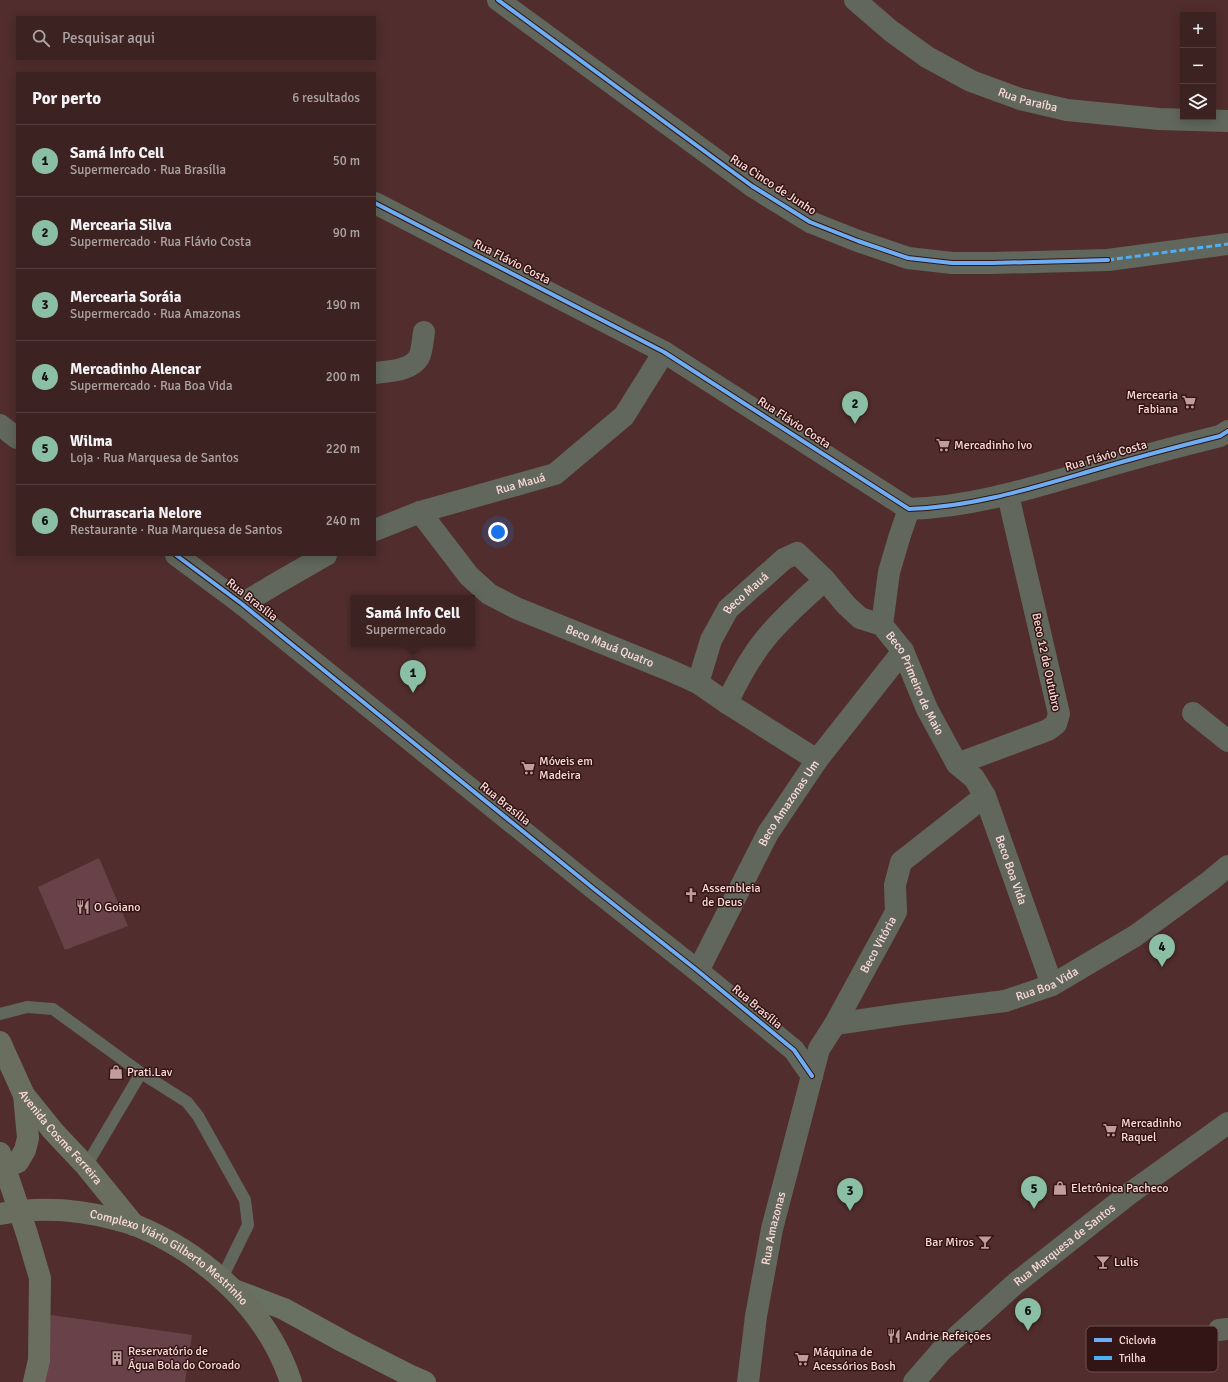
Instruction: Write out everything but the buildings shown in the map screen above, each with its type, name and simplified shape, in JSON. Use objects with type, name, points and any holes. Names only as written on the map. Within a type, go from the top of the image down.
[{"type":"main road","name":"Avenida Cosme Ferreira","points":[[0,1042],[24,1095],[53,1131],[86,1166],[134,1225]]},
{"type":"main road","points":[[0,1168],[18,1162],[25,1150],[28,1138],[24,1095]]},
{"type":"main road","points":[[0,1153],[28,1234],[40,1278],[39,1360],[34,1382]]},
{"type":"main road","name":"Complexo Viário Gilberto Mestrinho","points":[[0,1214],[16,1211],[56,1210],[95,1214],[134,1225],[180,1247],[228,1284],[256,1316],[275,1346],[291,1382]]},
{"type":"main road","points":[[228,1284],[284,1309],[409,1376],[425,1382]]},
{"type":"street","name":"Rua Cinco de Junho","points":[[498,0],[752,186],[810,222],[858,241],[908,258],[952,263],[992,264],[1108,260],[1228,244]]},
{"type":"street","name":"Rua Paraíba","points":[[855,0],[891,31],[927,57],[971,81],[1020,99],[1067,110],[1159,119],[1228,121]]},
{"type":"street","name":"Rua Flávio Costa","points":[[376,205],[664,352],[909,509],[935,508],[962,504],[1008,494],[1130,459],[1220,436],[1228,431]]},
{"type":"street","points":[[376,373],[404,369],[412,364],[419,357],[424,332]]},
{"type":"street","name":"Rua Mauá","points":[[376,530],[420,512],[555,474],[624,416],[664,352]]},
{"type":"street","points":[[0,425],[16,437]]},
{"type":"street","name":"Beco 12 de Outubro","points":[[957,764],[1048,730],[1056,724],[1059,714],[1008,494]]},
{"type":"street","name":"Beco Primeiro de Maio","points":[[909,509],[889,572],[882,625],[903,651],[927,710],[957,764]]},
{"type":"street","name":"Beco Mauá Quatro","points":[[420,512],[469,576],[489,594],[516,608],[670,670],[698,683],[817,760]]},
{"type":"street","name":"Beco Mauá","points":[[698,683],[711,640],[728,609],[784,559],[797,553],[825,580],[846,605],[860,618],[882,625]]},
{"type":"street","name":"Rua Brasília","points":[[177,556],[242,604],[698,971],[794,1050],[812,1076]]},
{"type":"street","points":[[242,604],[324,556]]},
{"type":"street","points":[[727,703],[742,672],[766,638],[825,580]]},
{"type":"street","name":"Beco Amazonas Um","points":[[698,971],[768,833],[817,760],[903,651]]},
{"type":"street","points":[[1193,713],[1228,741]]},
{"type":"street","name":"Beco Boa Vida","points":[[957,764],[974,778],[986,796],[1052,985]]},
{"type":"street","name":"Beco Vitória","points":[[812,1076],[819,1049],[836,1024],[896,912],[895,885],[901,862],[986,796]]},
{"type":"street","name":"Rua Boa Vida","points":[[836,1024],[1005,1001],[1052,985],[1135,936],[1228,866]]},
{"type":"street","name":"Rua Amazonas","points":[[748,1382],[756,1316],[772,1229],[812,1076]]},
{"type":"street","name":"Rua Marquesa de Santos","points":[[914,1382],[941,1351],[1016,1284],[1129,1194],[1228,1123]]},
{"type":"lane","points":[[0,1014],[27,1007],[53,1009],[141,1073],[187,1102],[198,1116],[245,1200],[248,1225],[228,1284]]},
{"type":"lane","points":[[86,1166],[141,1073]]},
{"type":"marked path","points":[[1108,260],[1228,244]]},
{"type":"cycle path","points":[[498,0],[752,186],[810,222],[858,241],[908,258],[952,263],[1108,260]]},
{"type":"cycle path","points":[[376,204],[664,352],[909,509],[955,505],[1000,496],[1153,453],[1220,436],[1228,431]]},
{"type":"cycle path","points":[[177,556],[242,604],[698,971],[794,1050],[812,1076]]},
{"type":"place","name":"Mercearia Fabiana","points":[[1189,402]]},
{"type":"place","name":"Mercearia Silva","points":[[855,424]]},
{"type":"place","name":"Mercadinho Ivo","points":[[943,445]]},
{"type":"place","name":"Samá Info Cell","points":[[413,693]]},
{"type":"place","name":"Móveis em Madeira","points":[[528,768]]},
{"type":"place","name":"Assembleia de Deus","points":[[691,895]]},
{"type":"place","name":"O Goiano","points":[[83,907]]},
{"type":"place","name":"Mercadinho Alencar","points":[[1162,967]]},
{"type":"place","name":"Prati.Lav","points":[[116,1072]]},
{"type":"place","name":"Mercadinho Raquel","points":[[1110,1130]]},
{"type":"place","name":"Eletrônica Pacheco","points":[[1060,1188]]},
{"type":"place","name":"Wilma","points":[[1034,1209]]},
{"type":"place","name":"Mercearia Soráia","points":[[850,1211]]},
{"type":"place","name":"Bar Miros","points":[[985,1242]]},
{"type":"place","name":"Lulis","points":[[1103,1262]]},
{"type":"place","name":"Churrascaria Nelore","points":[[1028,1331]]},
{"type":"place","name":"Andrie Refeições","points":[[894,1336]]},
{"type":"place","name":"Reservatório de Água Bola do Coroado","points":[[117,1358]]},
{"type":"place","name":"Máquina de Acessórios Bosh","points":[[802,1359]]}]
